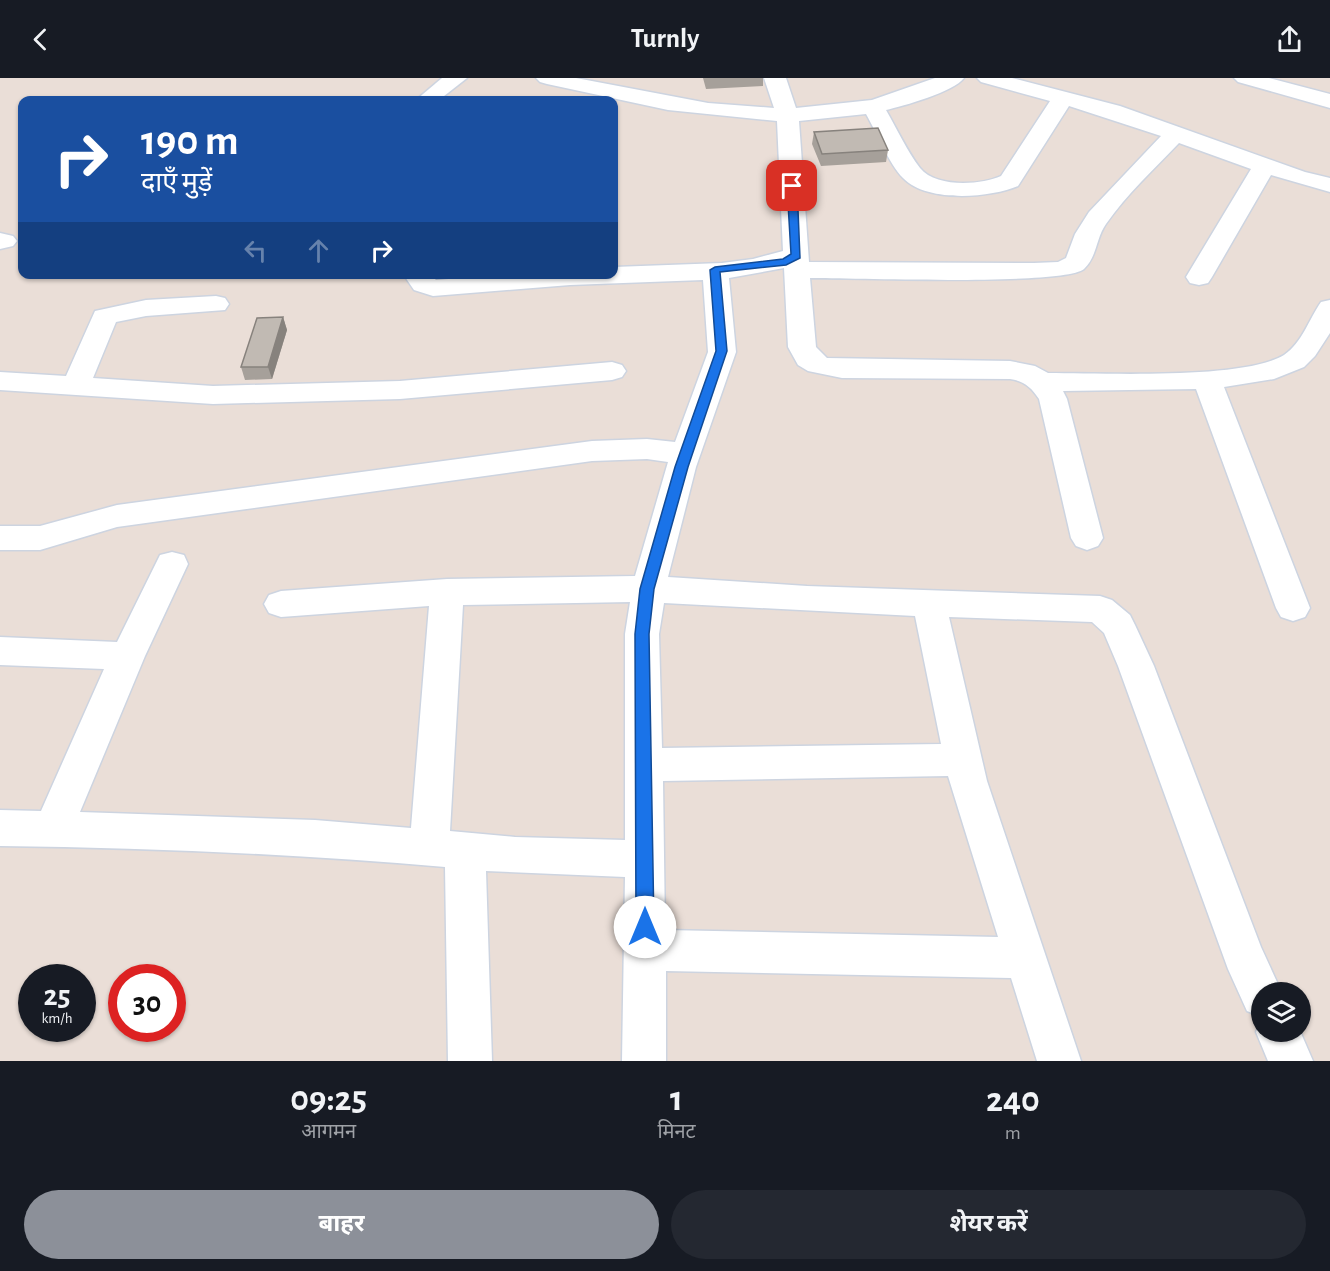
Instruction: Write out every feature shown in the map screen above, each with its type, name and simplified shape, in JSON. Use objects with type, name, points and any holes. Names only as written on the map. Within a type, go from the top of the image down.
[{"type":"street","points":[[431,96],[456,78]]},
{"type":"street","points":[[547,78],[631,96],[749,115],[788,117],[873,107],[916,94],[953,78]]},
{"type":"street","points":[[775,78],[788,117],[802,347],[805,358],[816,366],[842,369],[1010,370],[1030,373],[1043,382],[1053,399],[1087,538]]},
{"type":"street","points":[[988,78],[1064,98],[1329,184]]},
{"type":"street","points":[[1245,78],[1330,101]]},
{"type":"street","points":[[873,107],[912,174],[922,183],[937,187],[985,188],[1000,186],[1010,181],[1064,98]]},
{"type":"street","points":[[618,275],[715,270],[786,262],[1034,271],[1064,268],[1074,264],[1079,257],[1089,231],[1100,216],[1176,133]]},
{"type":"street","points":[[1199,277],[1265,165]]},
{"type":"street","points":[[644,1061],[645,859],[642,634],[647,589],[687,454],[722,351],[715,270]]},
{"type":"street","points":[[420,279],[423,284],[433,288],[547,279]]},
{"type":"street","points":[[75,387],[105,317],[122,311],[152,307],[216,304]]},
{"type":"street","points":[[1043,382],[1207,380],[1281,369],[1296,360],[1307,348],[1330,308]]},
{"type":"street","points":[[0,381],[213,395],[377,390],[612,371]]},
{"type":"street","points":[[1207,380],[1293,608]]},
{"type":"street","points":[[0,538],[40,538],[117,516],[592,451],[647,448],[687,454]]},
{"type":"street","points":[[53,829],[127,657],[172,564]]},
{"type":"street","points":[[281,604],[447,592],[647,589],[1100,609],[1118,625],[1243,955],[1256,982]]},
{"type":"street","points":[[447,592],[447,849],[470,1061]]},
{"type":"street","points":[[929,603],[963,759],[1059,1061]]},
{"type":"street","points":[[0,651],[127,657]]},
{"type":"street","points":[[644,765],[963,759]]},
{"type":"street","points":[[0,828],[303,838],[447,849],[645,859]]},
{"type":"street","points":[[645,950],[1025,958]]},
{"type":"street","points":[[1282,1042],[1291,1061]]},
{"type":"building","points":[[878,128],[888,150],[822,154],[814,132]]},
{"type":"building","points":[[283,317],[268,367],[241,367],[257,318]]},
{"type":"route","points":[[645,927],[642,634],[647,589],[681,467],[719,366],[722,351],[715,270],[786,262],[796,255],[792,186]]}]
